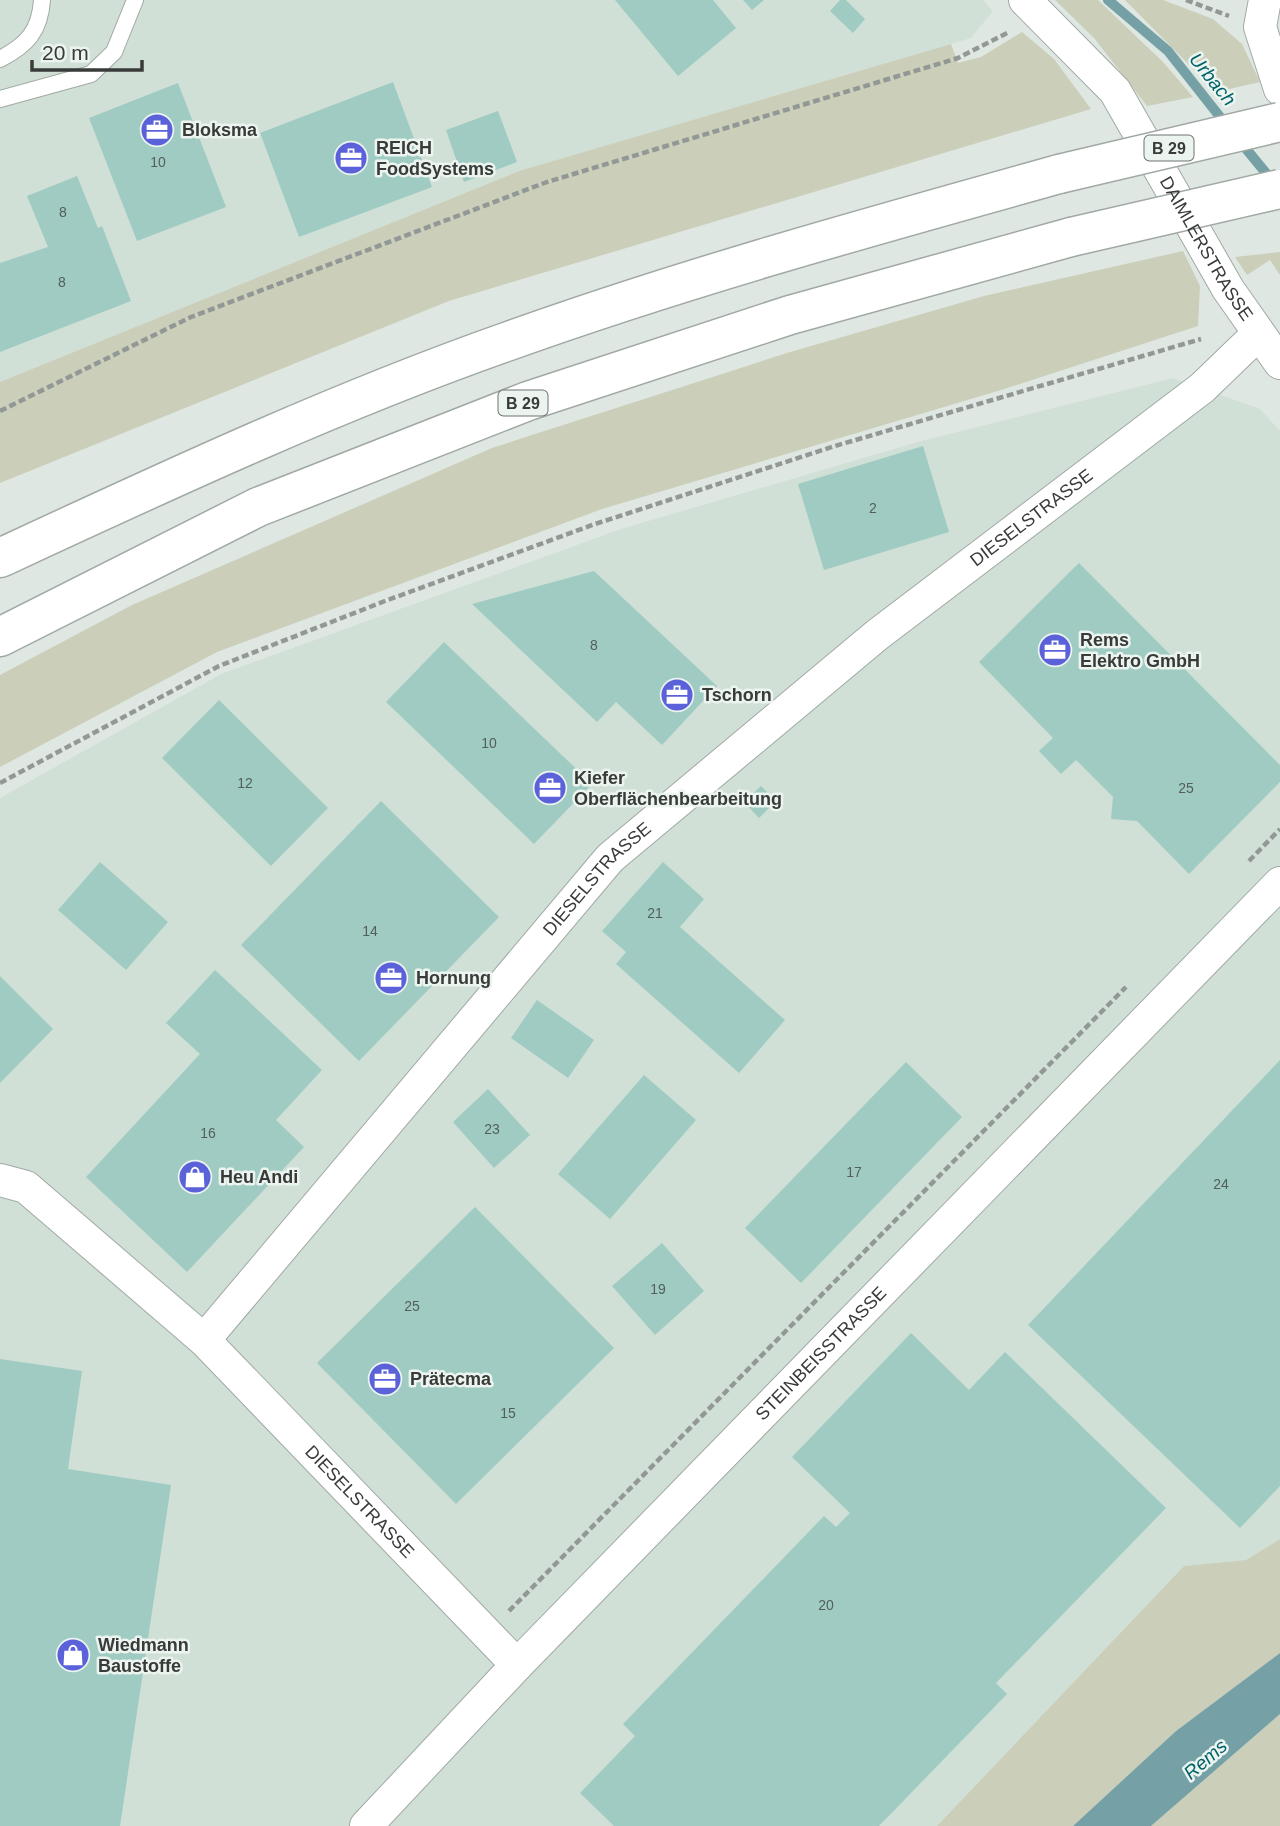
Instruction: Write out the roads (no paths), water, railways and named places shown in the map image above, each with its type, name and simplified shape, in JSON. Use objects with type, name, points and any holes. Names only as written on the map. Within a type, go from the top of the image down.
[{"type":"highway","name":"B 29","points":[[0,558],[254,441],[505,342],[752,261],[1059,173],[1280,121]]},
{"type":"highway","name":"B 29","points":[[0,637],[258,506],[528,401],[790,315],[1071,237],[1280,189]]},
{"type":"street","name":"DAIMLERSTRASSE","points":[[1030,5],[1115,90],[1257,335],[1280,363]]},
{"type":"street","points":[[1262,14],[1280,89]]},
{"type":"street","name":"DIESELSTRASSE","points":[[204,1340],[610,858],[877,635],[1202,388],[1257,335]]},
{"type":"street","name":"STEINBEISSTRASSE","points":[[366,1826],[517,1665],[1280,883]]},
{"type":"street","name":"DIESELSTRASSE","points":[[0,1180],[26,1186],[204,1340],[517,1665]]},
{"type":"lane","points":[[0,59],[22,48],[34,34],[42,0]]},
{"type":"lane","points":[[0,99],[90,75],[114,52],[135,0]]},
{"type":"water","name":"Rems","points":[[1280,1653],[1280,1714],[1151,1826],[1073,1826],[1176,1731]]},
{"type":"waterway","name":"Urbach","points":[[1108,0],[1168,51],[1228,127]]},
{"type":"waterway","name":"Urbach","points":[[1238,139],[1275,184]]},
{"type":"place","name":"Bloksma","points":[[157,130]]},
{"type":"place","name":"REICH FoodSystems","points":[[351,158]]},
{"type":"place","name":"Rems Elektro GmbH","points":[[1055,650]]},
{"type":"place","name":"Tschorn","points":[[677,695]]},
{"type":"place","name":"Kiefer Oberflächenbearbeitung","points":[[550,788]]},
{"type":"place","name":"Hornung","points":[[391,978]]},
{"type":"place","name":"Heu Andi","points":[[195,1177]]},
{"type":"place","name":"Prätecma","points":[[385,1379]]},
{"type":"place","name":"Wiedmann Baustoffe","points":[[73,1655]]}]
